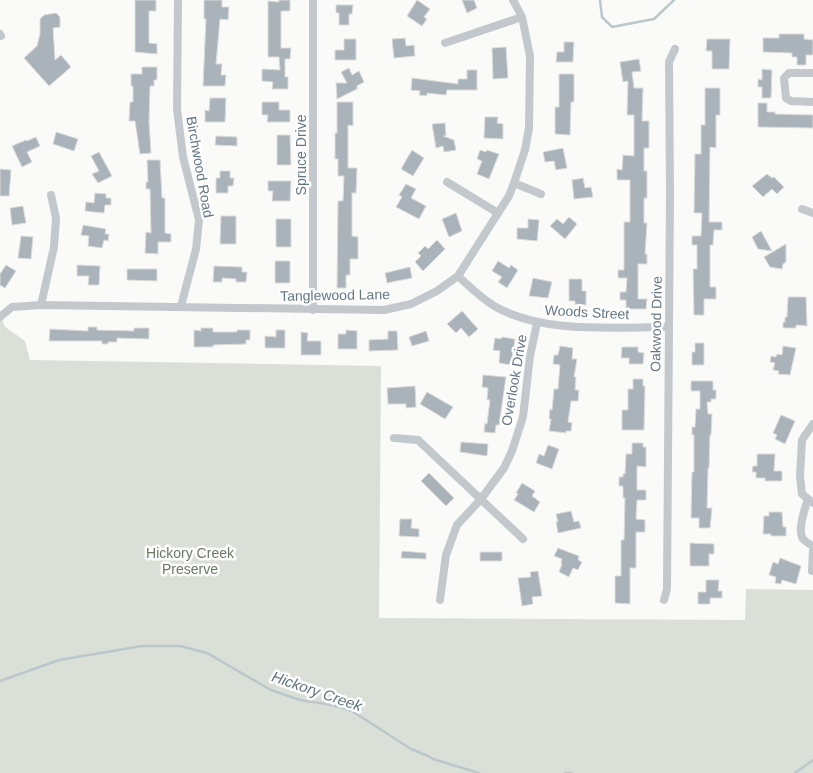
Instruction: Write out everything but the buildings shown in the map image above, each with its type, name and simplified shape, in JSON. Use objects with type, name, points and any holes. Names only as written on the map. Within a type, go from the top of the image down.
[{"type":"street","name":"Birchwood Road","points":[[178,0],[177,109],[183,157],[198,220],[196,249],[181,306]]},
{"type":"street","name":"Spruce Drive","points":[[313,0],[313,310]]},
{"type":"street","name":"Tanglewood Lane","points":[[0,317],[12,307],[40,305],[384,310],[411,304],[437,291],[458,276],[509,196],[525,150],[529,118],[530,56],[522,17],[513,0]]},
{"type":"street","points":[[446,44],[522,17]]},
{"type":"street","name":"Oakwood Drive","points":[[664,600],[667,589],[669,62],[675,49]]},
{"type":"street","points":[[813,73],[789,73],[784,78],[786,98],[791,102],[813,102]]},
{"type":"street","points":[[447,182],[498,213]]},
{"type":"street","points":[[514,183],[541,194]]},
{"type":"street","points":[[40,305],[54,247],[56,218],[52,195]]},
{"type":"street","points":[[802,209],[813,213]]},
{"type":"street","name":"Woods Street","points":[[458,276],[475,292],[496,307],[537,323],[568,327],[669,327]]},
{"type":"street","name":"Overlook Drive","points":[[440,600],[446,555],[457,525],[504,468],[512,451],[523,417],[530,356],[537,323]]},
{"type":"street","points":[[812,571],[813,548],[801,536],[802,516],[811,501],[800,491],[802,440],[813,424]]},
{"type":"street","points":[[394,438],[418,440],[523,539]]},
{"type":"green space","name":"Hickory Creek Preserve","points":[[0,315],[5,327],[25,341],[30,360],[381,366],[379,618],[745,620],[746,589],[813,590],[813,773],[0,773]]},
{"type":"waterway","points":[[600,0],[602,17],[612,27],[654,19],[674,0]]},
{"type":"waterway","name":"Hickory Creek","points":[[0,681],[59,660],[142,646],[180,646],[207,653],[271,690],[300,700],[332,705],[352,711],[411,749],[433,759],[479,773]]},
{"type":"waterway","name":"Hickory Creek","points":[[795,773],[813,760]]},
{"type":"waterway","name":"Hickory Creek","points":[[565,773],[572,773]]}]
